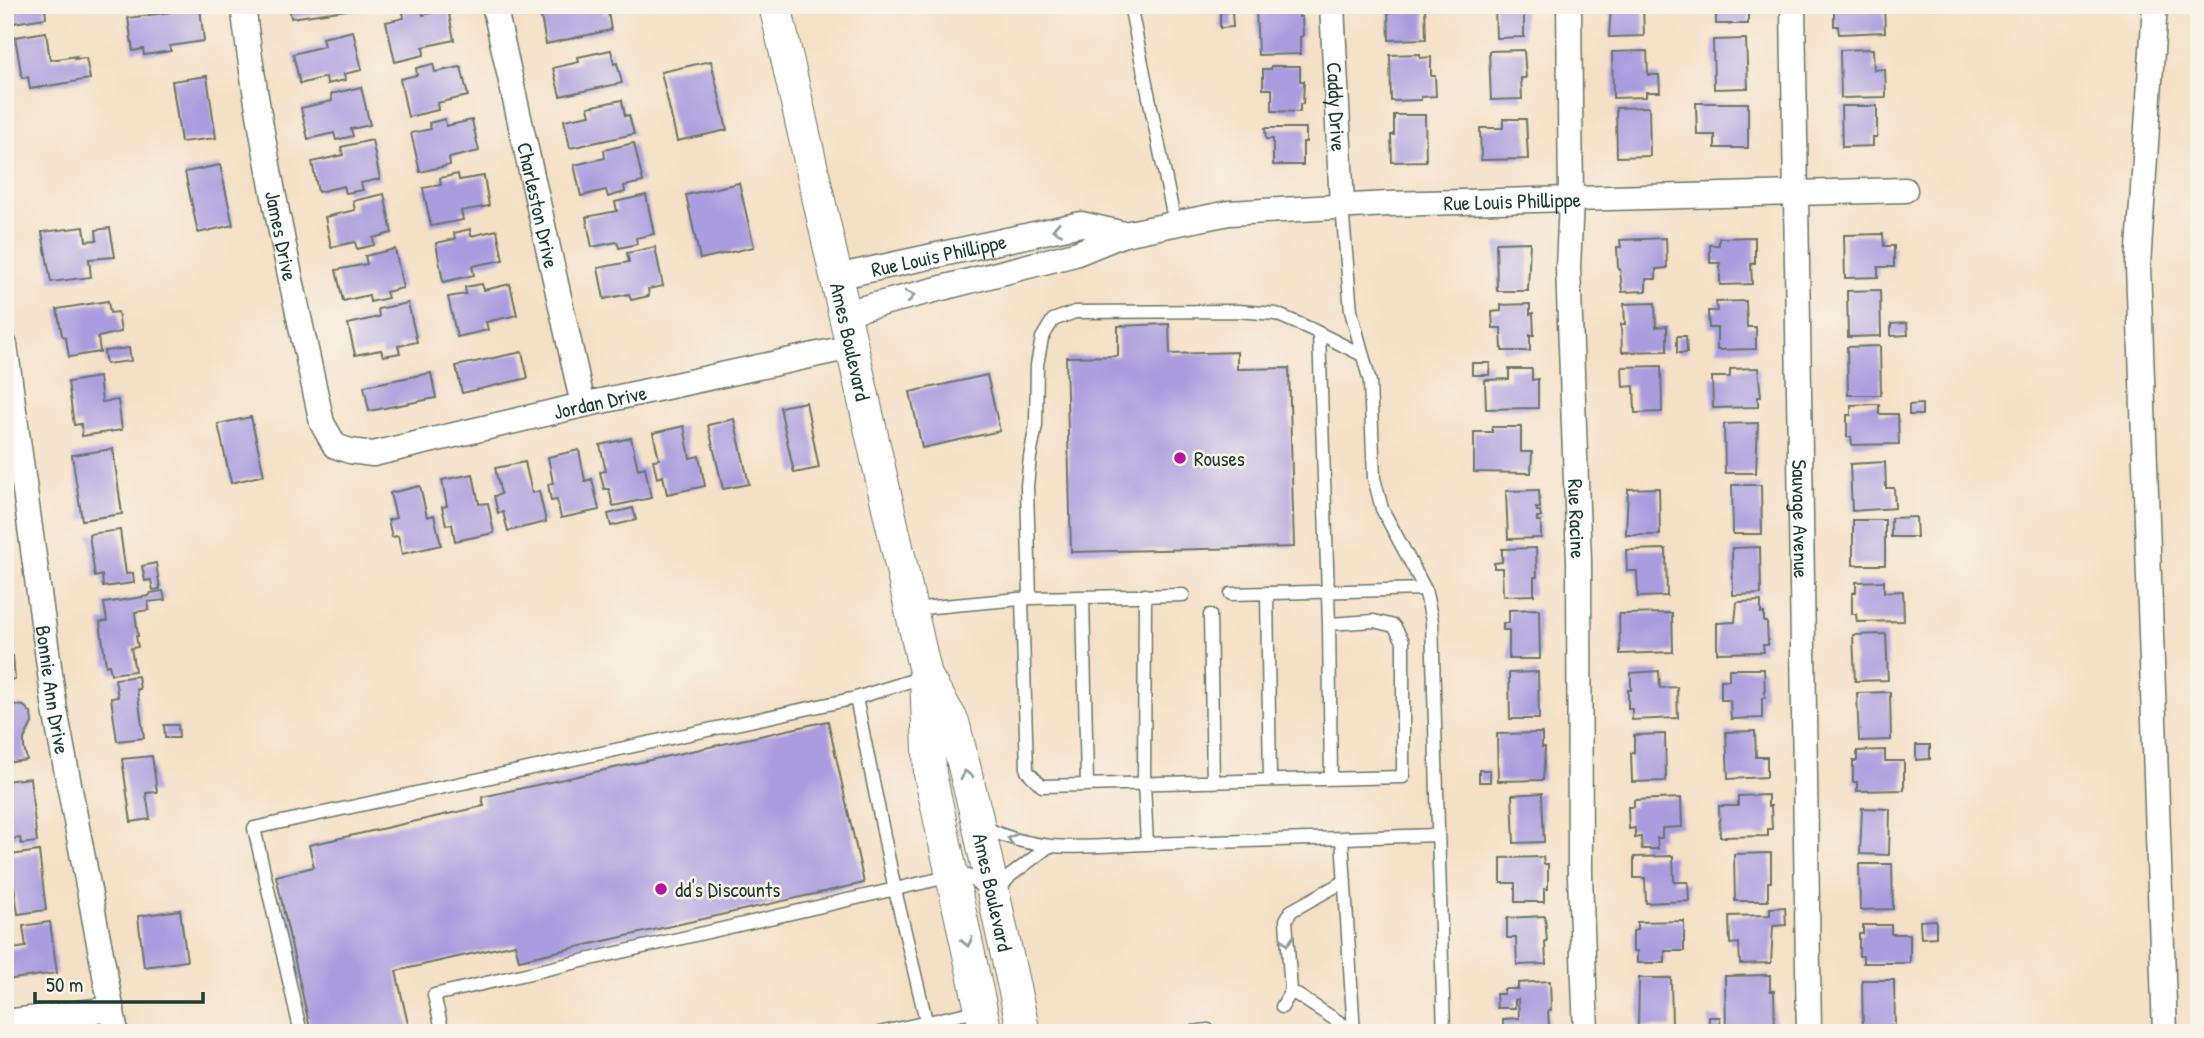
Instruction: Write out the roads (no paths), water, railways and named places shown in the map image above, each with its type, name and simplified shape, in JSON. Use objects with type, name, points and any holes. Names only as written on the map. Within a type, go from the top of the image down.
[{"type":"street","name":"James Drive","points":[[243,5],[250,70],[280,233],[323,423],[335,446],[350,451]]},
{"type":"street","name":"Charleston Drive","points":[[494,5],[583,405]]},
{"type":"street","name":"Ames Boulevard","points":[[775,5],[926,676],[930,774],[984,1021]]},
{"type":"street","name":"Caddy Drive","points":[[1332,5],[1342,206]]},
{"type":"street","name":"Rue Racine","points":[[1569,5],[1571,200],[1568,267],[1579,561],[1580,877],[1586,1033]]},
{"type":"street","name":"Sauvage Avenue","points":[[1793,5],[1809,1033]]},
{"type":"street","points":[[2155,5],[2138,265],[2165,1033]]},
{"type":"street","name":"Rue Louis Phillippe","points":[[844,313],[1075,254],[1124,234],[1229,213],[1342,206],[1905,190]]},
{"type":"street","name":"Rue Louis Phillippe","points":[[836,277],[1081,224],[1124,234]]},
{"type":"street","name":"Bonnie Ann Drive","points":[[5,345],[55,710],[114,1021]]},
{"type":"street","name":"Jordan Drive","points":[[350,451],[373,454],[851,347]]},
{"type":"street","name":"Ames Boulevard","points":[[926,676],[953,722],[1024,1033]]},
{"type":"street","points":[[5,1022],[114,1021]]},
{"type":"lane","points":[[1130,5],[1175,224]]},
{"type":"lane","points":[[1342,206],[1351,311],[1370,382],[1374,478],[1382,509],[1424,589],[1432,621],[1444,1033]]},
{"type":"lane","points":[[1329,624],[1374,621],[1394,626],[1403,641],[1403,777],[1042,786],[1027,771],[1028,476],[1036,425],[1037,365],[1042,338],[1053,320],[1075,312],[1237,311],[1276,314],[1362,355]]},
{"type":"lane","points":[[1319,333],[1329,624],[1331,778]]},
{"type":"lane","points":[[1231,594],[1424,589]]},
{"type":"lane","points":[[1267,593],[1270,780]]},
{"type":"lane","points":[[911,609],[1026,598],[1182,594]]},
{"type":"lane","points":[[1145,595],[1144,783],[1147,844]]},
{"type":"lane","points":[[1083,597],[1087,785]]},
{"type":"lane","points":[[1210,615],[1213,782]]},
{"type":"lane","points":[[301,1033],[254,828],[856,698],[926,676]]},
{"type":"lane","points":[[856,698],[895,890],[928,1028]]},
{"type":"lane","points":[[978,824],[1010,839],[1048,847],[1438,835]]},
{"type":"lane","points":[[1342,838],[1353,1032]]},
{"type":"lane","points":[[443,1033],[434,995],[952,876],[968,876],[994,896],[1010,876],[1048,847]]},
{"type":"lane","points":[[1282,1007],[1291,991],[1286,920],[1291,911],[1345,881]]},
{"type":"lane","points":[[1291,991],[1353,1032]]},
{"type":"lane","points":[[878,1033],[984,1021]]},
{"type":"lane","points":[[1186,1033],[1210,1033]]},
{"type":"place","name":"Rouses","points":[[1180,458]]},
{"type":"place","name":"dd's Discounts","points":[[661,889]]}]
